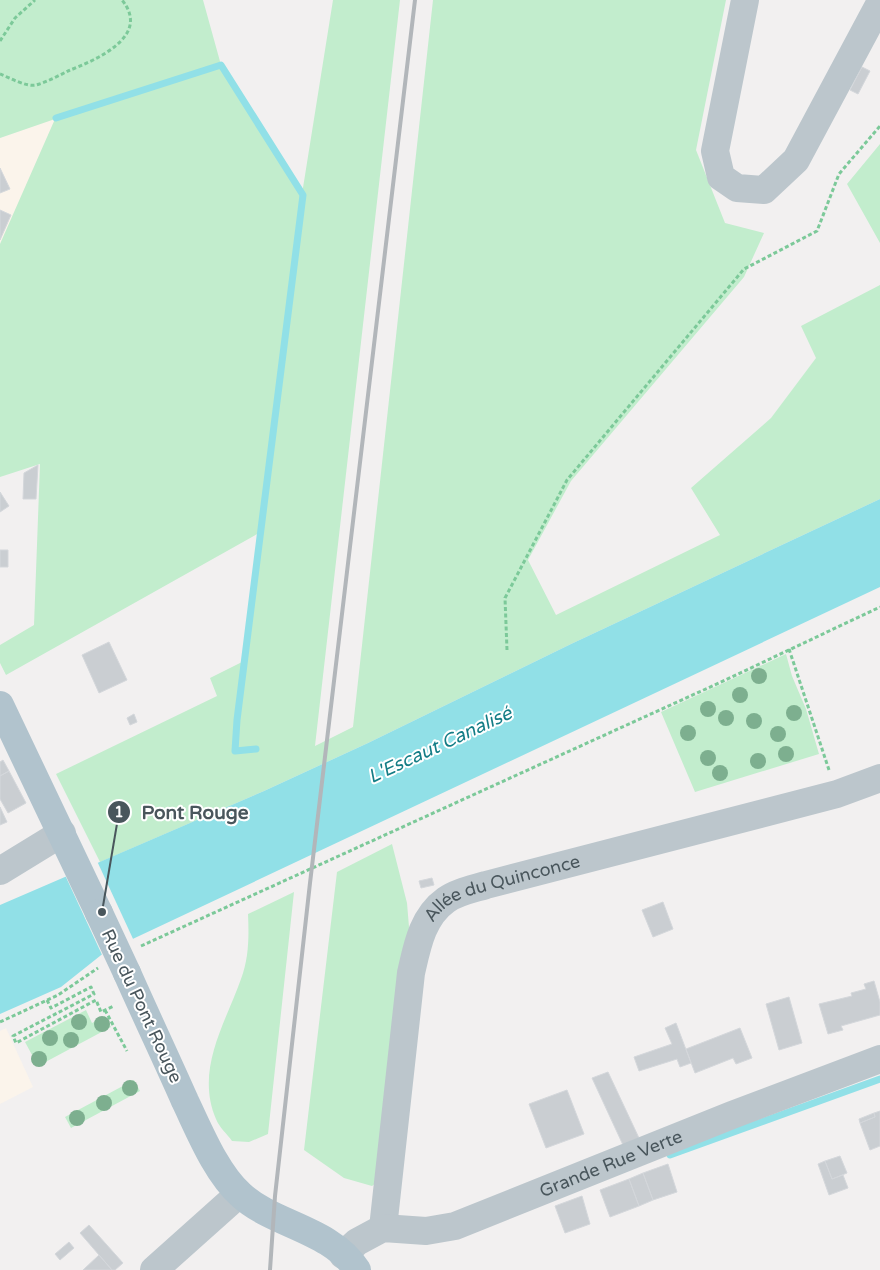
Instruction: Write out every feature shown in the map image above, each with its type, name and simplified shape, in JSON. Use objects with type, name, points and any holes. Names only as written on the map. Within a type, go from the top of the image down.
[{"type":"main road","name":"Rue du Pont Rouge","points":[[0,705],[62,832],[208,1149],[239,1194],[263,1210],[298,1226],[328,1243],[350,1262]]},
{"type":"street","points":[[745,0],[715,151],[721,177],[737,188],[764,190],[796,160],[880,3]]},
{"type":"street","name":"Allée du Quinconce","points":[[384,1228],[410,973],[420,937],[435,910],[447,900],[461,893],[486,885],[837,794],[880,778]]},
{"type":"street","points":[[0,871],[62,832]]},
{"type":"street","name":"Grande Rue Verte","points":[[350,1262],[357,1242],[384,1228],[412,1229],[426,1232],[455,1226],[688,1132],[880,1059]]},
{"type":"street","points":[[154,1270],[239,1194]]},
{"type":"path","points":[[0,41],[15,18],[35,0]]},
{"type":"path","points":[[0,74],[19,82],[35,85],[110,52],[125,37],[131,23],[128,8],[122,0]]},
{"type":"path","points":[[507,650],[505,598],[568,480],[744,269],[817,230],[839,174],[880,126]]},
{"type":"path","points":[[140,947],[880,607]]},
{"type":"path","points":[[789,649],[837,794]]},
{"type":"path","points":[[0,1022],[58,995],[100,967]]},
{"type":"path","points":[[47,1000],[52,1008],[91,987],[94,994],[13,1036],[16,1043],[96,1000],[101,1012],[105,1010],[132,984]]},
{"type":"path","points":[[105,1010],[127,1051]]},
{"type":"shaded area","points":[[56,118],[13,216],[0,244],[0,138]]},
{"type":"shaded area","points":[[6,1028],[33,1087],[0,1104],[0,1031]]},
{"type":"green space","points":[[0,0],[203,0],[221,65],[302,194],[333,0],[400,0],[315,746],[353,727],[433,0],[726,0],[696,150],[725,223],[764,233],[744,277],[571,481],[528,560],[556,615],[720,535],[691,488],[771,418],[816,358],[801,326],[880,285],[880,499],[571,644],[368,743],[264,791],[100,862],[56,774],[217,696],[210,678],[244,661],[259,533],[6,675],[0,663],[0,645],[34,625],[40,464],[0,477],[0,244],[55,119],[0,138]]},
{"type":"green space","points":[[880,144],[880,243],[847,184]]},
{"type":"green space","points":[[786,654],[792,676],[806,709],[819,754],[695,792],[661,712]]},
{"type":"green space","points":[[392,844],[407,903],[410,939],[381,1179],[372,1186],[344,1178],[304,1150],[337,872]]},
{"type":"green space","points":[[294,892],[268,1134],[249,1142],[232,1141],[217,1122],[210,1101],[210,1065],[221,1030],[244,971],[248,947],[248,914]]},
{"type":"green space","points":[[86,1010],[92,1023],[105,1016],[111,1027],[38,1066],[25,1042]]},
{"type":"green space","points":[[134,1080],[140,1091],[71,1128],[65,1117]]},
{"type":"water","name":"L'Escaut Canalisé","points":[[880,499],[880,587],[105,952],[61,987],[0,1014],[0,905],[264,791]]},
{"type":"pier","points":[[97,861],[134,941],[103,957],[65,875]]},
{"type":"building","points":[[862,67],[870,71],[858,94],[850,90]]},
{"type":"building","points":[[0,168],[10,189],[0,193]]},
{"type":"building","points":[[0,210],[11,215],[0,240]]},
{"type":"building","points":[[38,465],[36,499],[23,499],[24,473]]},
{"type":"building","points":[[0,492],[9,506],[0,512]]},
{"type":"building","points":[[0,550],[8,550],[8,567],[0,567]]},
{"type":"building","points":[[109,642],[127,680],[99,693],[82,655]]},
{"type":"building","points":[[134,714],[137,722],[130,725],[127,718]]},
{"type":"building","points":[[3,760],[9,771],[0,776],[0,762]]},
{"type":"building","points":[[9,771],[26,803],[8,813],[0,799],[0,776]]},
{"type":"building","points":[[0,807],[7,822],[0,825]]},
{"type":"building","points":[[432,878],[434,885],[421,888],[419,881]]},
{"type":"building","points":[[663,902],[673,929],[653,937],[642,910]]},
{"type":"building","points":[[874,981],[880,1002],[880,1015],[841,1026],[843,1030],[828,1034],[819,1004],[852,996],[851,993],[866,989],[864,984]]},
{"type":"building","points":[[789,997],[802,1043],[779,1050],[766,1004]]},
{"type":"building","points":[[676,1023],[691,1063],[680,1067],[677,1059],[639,1071],[634,1057],[672,1044],[665,1028]]},
{"type":"building","points":[[740,1028],[752,1058],[736,1064],[733,1058],[695,1073],[686,1049]]},
{"type":"building","points":[[608,1072],[639,1138],[623,1145],[592,1078]]},
{"type":"building","points":[[567,1090],[584,1134],[546,1148],[529,1104]]},
{"type":"building","points":[[880,1111],[880,1146],[870,1150],[860,1123],[875,1117],[874,1113]]},
{"type":"building","points":[[874,1113],[875,1117],[860,1123],[859,1119]]},
{"type":"building","points":[[840,1156],[847,1173],[832,1179],[825,1161]]},
{"type":"building","points":[[825,1161],[832,1179],[843,1175],[848,1188],[829,1195],[818,1164]]},
{"type":"building","points":[[668,1164],[677,1192],[653,1200],[643,1173]]},
{"type":"building","points":[[643,1173],[653,1200],[639,1206],[629,1179]]},
{"type":"building","points":[[629,1179],[639,1206],[610,1217],[600,1190]]},
{"type":"building","points":[[582,1196],[590,1224],[565,1233],[555,1206]]},
{"type":"building","points":[[89,1225],[123,1263],[115,1270],[112,1270],[80,1233]]},
{"type":"building","points":[[69,1242],[74,1248],[60,1260],[55,1254]]},
{"type":"building","points":[[99,1255],[112,1270],[83,1270]]},
{"type":"waterway","points":[[56,118],[221,65],[303,195],[237,720],[235,751],[256,749]]},
{"type":"waterway","points":[[670,1155],[880,1079]]},
{"type":"railway","points":[[270,1270],[275,1196],[310,883],[415,0]]},
{"type":"place","name":"Pont Rouge","points":[[102,912]]}]
